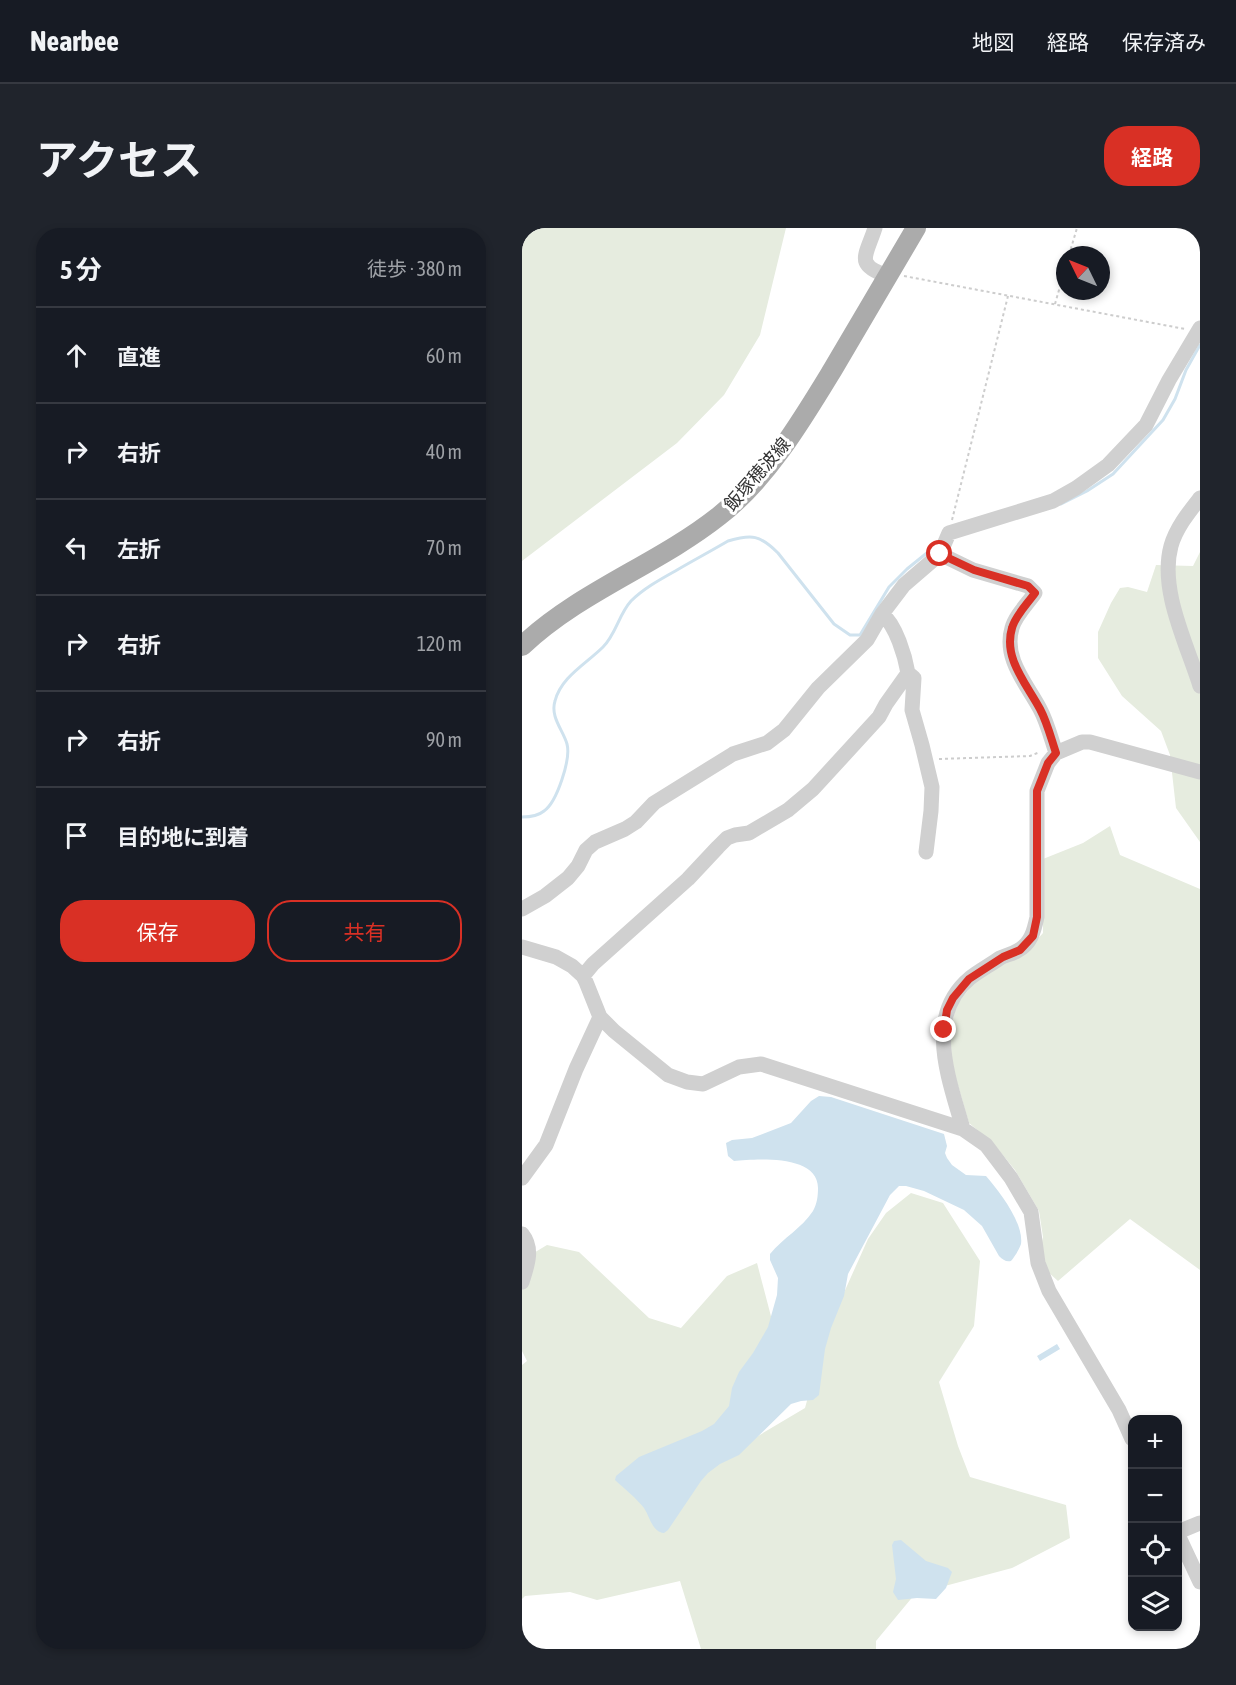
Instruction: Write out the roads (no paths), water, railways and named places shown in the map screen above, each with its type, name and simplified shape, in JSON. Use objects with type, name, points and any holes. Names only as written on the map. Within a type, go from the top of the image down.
[{"type":"main road","name":"飯塚穂波線","points":[[522,646],[569,607],[688,538],[721,515],[765,470],[802,420],[916,228]]},
{"type":"street","points":[[875,228],[866,256],[866,264],[869,268],[889,275]]},
{"type":"street","points":[[522,909],[545,896],[568,878],[578,866],[586,850],[595,842],[636,822],[654,803],[733,754],[768,743],[784,730],[819,688],[867,640],[882,614],[904,585],[944,543],[1053,501],[1108,465],[1146,425],[1198,330]]},
{"type":"street","points":[[1200,498],[1184,520],[1172,544],[1167,567],[1172,602],[1200,686]]},
{"type":"street","points":[[944,543],[974,570],[1028,586],[1035,593],[1012,625],[1009,640],[1011,656],[1041,711],[1055,750]]},
{"type":"street","points":[[882,614],[901,646],[908,673],[914,678],[912,710],[932,787],[926,852]]},
{"type":"street","points":[[583,976],[593,964],[688,879],[728,838],[749,833],[788,810],[813,789],[879,717],[908,673]]},
{"type":"street","points":[[963,1129],[944,1057],[947,1010],[953,998],[969,979],[1003,957],[1020,950],[1033,936],[1037,917],[1037,791],[1055,750],[1090,742],[1200,772]]},
{"type":"street","points":[[522,947],[556,957],[572,966],[583,976],[600,1017],[668,1076],[703,1084],[740,1067],[761,1064],[963,1129],[986,1145],[1011,1178],[1031,1212],[1038,1263],[1049,1291],[1119,1410],[1128,1430]]},
{"type":"street","points":[[522,1178],[546,1145],[600,1017]]},
{"type":"street","points":[[522,1234],[527,1241],[529,1256],[522,1282]]},
{"type":"street","points":[[1182,1532],[1200,1523]]},
{"type":"street","points":[[1182,1543],[1200,1582]]},
{"type":"water","points":[[819,1096],[831,1097],[944,1134],[947,1146],[945,1153],[952,1165],[966,1175],[986,1176],[1004,1199],[1019,1227],[1021,1244],[1011,1261],[1005,1260],[999,1256],[982,1226],[964,1210],[924,1191],[899,1186],[890,1195],[848,1274],[844,1296],[825,1349],[819,1395],[813,1400],[791,1404],[739,1455],[708,1473],[668,1530],[664,1533],[660,1532],[654,1527],[641,1504],[615,1480],[616,1476],[639,1457],[714,1424],[729,1406],[732,1388],[739,1372],[768,1327],[777,1295],[778,1278],[770,1260],[770,1254],[809,1217],[817,1200],[818,1188],[815,1177],[808,1169],[784,1161],[734,1161],[728,1156],[726,1143],[732,1140],[752,1138],[791,1123],[811,1101]]},
{"type":"water","points":[[1057,1344],[1060,1349],[1040,1361],[1037,1356]]},
{"type":"water","points":[[901,1540],[926,1561],[948,1568],[952,1572],[946,1588],[936,1599],[898,1600],[893,1592],[896,1579],[892,1545],[894,1541]]},
{"type":"waterway","points":[[1061,504],[1113,474],[1163,420],[1200,345]]},
{"type":"waterway","points":[[522,817],[539,814],[549,806],[558,790],[565,769],[567,744],[554,712],[558,692],[568,678],[607,642],[631,601],[653,584],[728,541],[743,537],[761,539],[778,553],[834,624],[850,635],[860,635],[889,587],[938,544]]}]
